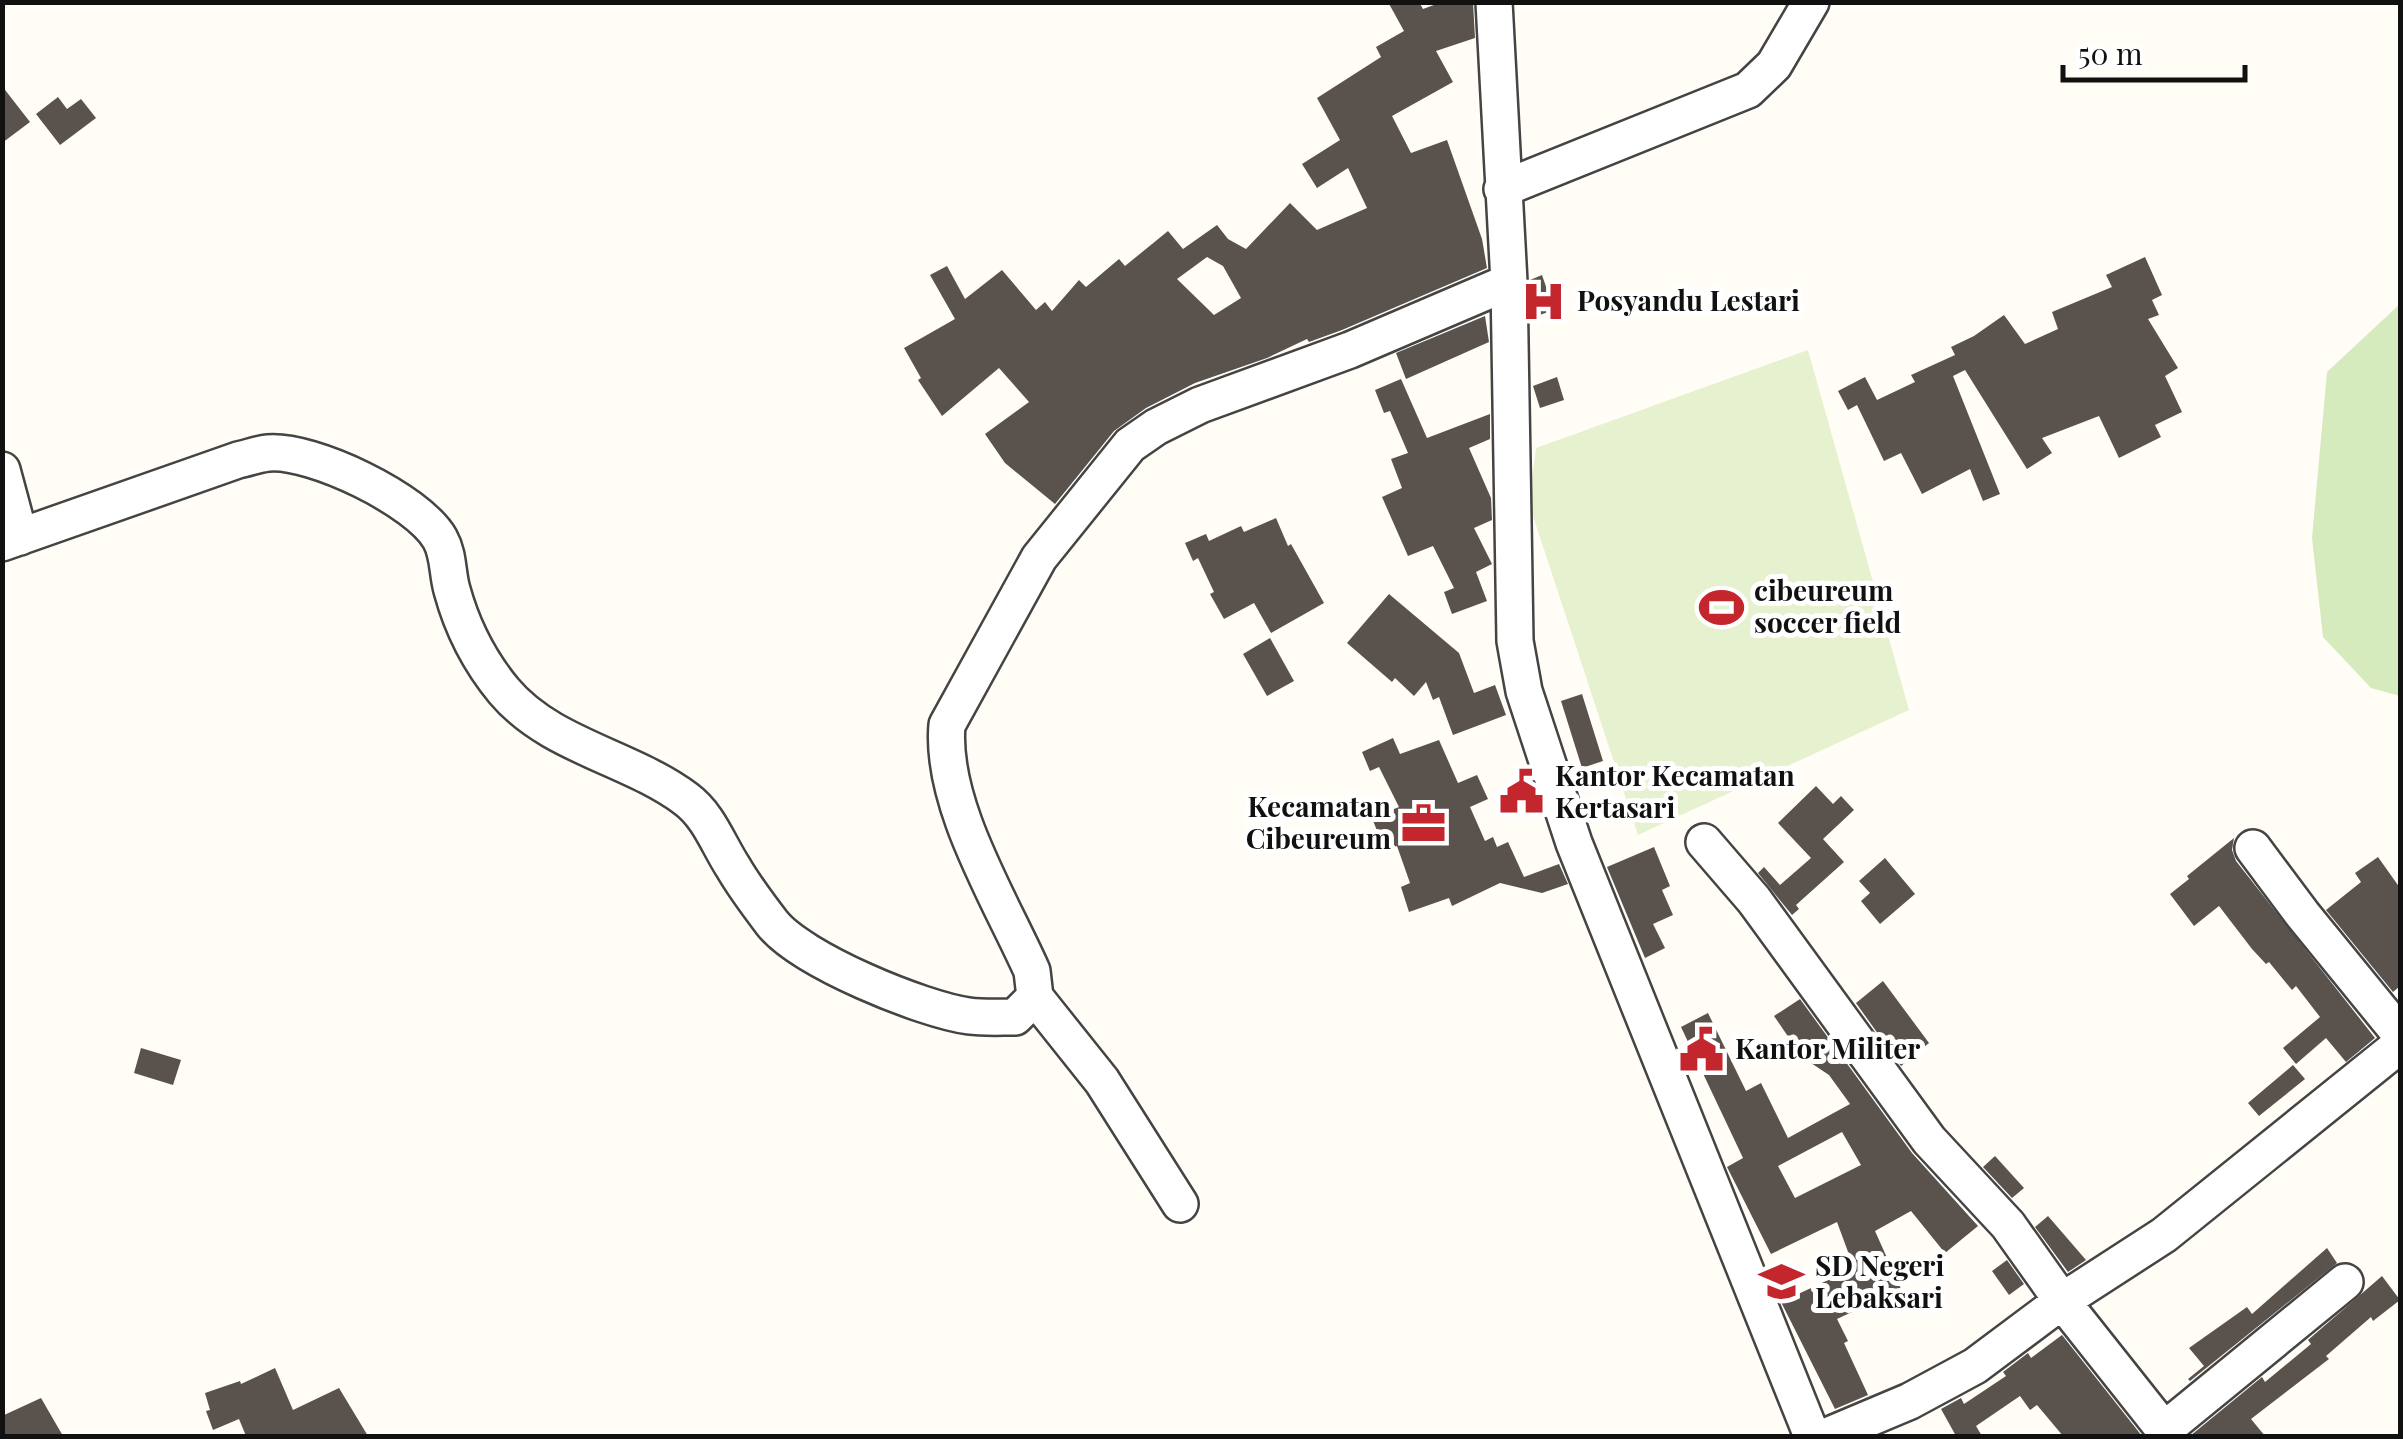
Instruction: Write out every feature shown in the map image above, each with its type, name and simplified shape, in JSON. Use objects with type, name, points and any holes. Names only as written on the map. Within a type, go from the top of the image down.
[{"type":"street","points":[[1494,2],[1509,282],[1515,641],[1524,691],[1580,859],[1812,1436]]},
{"type":"street","points":[[1502,189],[1748,90],[1774,65],[1811,2]]},
{"type":"street","points":[[1180,1204],[1102,1081],[1035,996],[1032,972],[967,826],[945,745],[947,725],[1039,558],[1130,445],[1200,405],[1368,343],[1509,282]]},
{"type":"street","points":[[2,470],[11,540],[269,452],[317,460],[396,500],[433,529],[445,549],[452,590],[479,658],[506,694],[545,726],[688,800],[709,825],[734,870],[773,925],[810,954],[884,990],[970,1016],[1015,1017],[1035,996]]},
{"type":"street","points":[[1704,842],[1754,900],[1929,1140],[2008,1225],[2166,1433],[2345,1282]]},
{"type":"street","points":[[2253,848],[2302,916],[2400,1034]]},
{"type":"street","points":[[1826,1436],[1947,1384],[2164,1234],[2400,1045]]},
{"type":"green space","points":[[2400,304],[2400,696],[2371,688],[2323,637],[2312,538],[2327,372]]},
{"type":"green space","name":"cibeureum soccer field","points":[[1808,350],[1909,710],[1638,835],[1529,504],[1536,448]]},
{"type":"building","points":[[1388,2],[1419,2],[1423,9],[1442,2],[1473,2],[1475,38],[1436,51],[1453,82],[1392,116],[1411,153],[1447,140],[1482,239],[1487,268],[1342,330],[1309,342],[1307,339],[1267,358],[1195,383],[1146,408],[1114,431],[1055,504],[1005,463],[985,434],[1029,402],[999,368],[942,416],[918,380],[921,378],[904,348],[955,319],[930,275],[947,266],[965,299],[1002,270],[1036,310],[1045,302],[1052,311],[1079,280],[1086,287],[1119,259],[1125,266],[1168,231],[1183,249],[1217,225],[1228,239],[1246,249],[1290,203],[1317,230],[1367,208],[1348,168],[1317,188],[1302,164],[1340,140],[1317,98],[1381,57],[1376,47],[1404,31]],"holes":[[[1207,257],[1223,266],[1241,298],[1214,315],[1177,279]]]},
{"type":"building","points":[[2,86],[30,122],[2,143]]},
{"type":"building","points":[[58,97],[67,109],[81,99],[96,118],[60,145],[36,114]]},
{"type":"building","points":[[2145,257],[2162,295],[2152,300],[2159,315],[2148,319],[2178,368],[2165,376],[2182,412],[2155,425],[2161,437],[2119,458],[2099,416],[2042,438],[2052,453],[2027,469],[1965,370],[1953,376],[2000,494],[1983,501],[1970,469],[1922,494],[1901,453],[1884,461],[1857,405],[1848,410],[1838,391],[1865,377],[1877,400],[1915,382],[1911,375],[1955,355],[1951,347],[2004,315],[2025,344],[2058,329],[2052,312],[2112,287],[2106,275]]},
{"type":"building","points":[[1542,275],[1554,310],[1531,318],[1530,280]]},
{"type":"building","points":[[1485,316],[1489,342],[1406,379],[1396,353]]},
{"type":"building","points":[[1557,377],[1564,400],[1540,408],[1533,386]]},
{"type":"building","points":[[1401,379],[1427,438],[1490,414],[1490,439],[1469,448],[1491,498],[1492,520],[1474,528],[1492,564],[1476,572],[1487,601],[1452,614],[1444,592],[1454,588],[1433,546],[1408,556],[1382,497],[1402,488],[1391,459],[1408,453],[1390,411],[1384,413],[1375,390]]},
{"type":"building","points":[[1276,518],[1288,546],[1291,544],[1324,603],[1271,633],[1254,603],[1224,619],[1210,594],[1214,592],[1198,558],[1193,561],[1185,543],[1206,534],[1209,541],[1241,526],[1244,532]]},
{"type":"building","points":[[1389,594],[1459,653],[1474,693],[1495,685],[1506,715],[1453,735],[1439,697],[1433,700],[1426,682],[1414,696],[1347,643]]},
{"type":"building","points":[[1270,638],[1294,681],[1267,696],[1243,654]]},
{"type":"building","points":[[1582,694],[1603,761],[1582,768],[1561,701]]},
{"type":"building","points":[[1393,738],[1400,754],[1439,740],[1458,783],[1477,775],[1488,799],[1470,807],[1485,841],[1493,837],[1497,847],[1508,842],[1524,877],[1559,864],[1568,884],[1542,893],[1500,883],[1452,906],[1449,898],[1409,912],[1401,887],[1410,883],[1397,846],[1385,851],[1372,818],[1399,807],[1379,767],[1370,771],[1362,752]]},
{"type":"building","points":[[1816,786],[1833,804],[1841,796],[1854,810],[1823,839],[1844,862],[1796,905],[1799,909],[1792,915],[1758,873],[1764,867],[1780,885],[1811,858],[1778,823]]},
{"type":"building","points":[[2234,838],[2232,850],[2236,861],[2375,1038],[2346,1062],[2326,1038],[2296,1064],[2283,1048],[2320,1017],[2296,986],[2292,990],[2269,962],[2266,964],[2252,949],[2219,906],[2194,926],[2170,894]]},
{"type":"building","points":[[1654,847],[1670,886],[1662,890],[1673,915],[1653,924],[1665,948],[1645,958],[1607,867]]},
{"type":"building","points":[[2378,857],[2400,888],[2400,986],[2393,992],[2326,910],[2361,882],[2355,873]]},
{"type":"building","points":[[1885,858],[1915,894],[1880,924],[1861,901],[1870,893],[1859,881]]},
{"type":"building","points":[[1883,981],[1929,1043],[1901,1066],[1856,1003]]},
{"type":"building","points":[[1800,999],[1912,1153],[1978,1226],[1945,1253],[1911,1211],[1875,1231],[1901,1289],[1837,1319],[1868,1395],[1835,1409],[1781,1302],[1854,1268],[1837,1222],[1771,1254],[1727,1167],[1743,1158],[1681,1027],[1708,1013],[1746,1091],[1761,1083],[1788,1138],[1850,1104],[1829,1075],[1802,1057],[1774,1016]],"holes":[[[1842,1132],[1861,1165],[1795,1198],[1778,1166]]]},
{"type":"building","points":[[141,1048],[181,1060],[173,1085],[134,1073]]},
{"type":"building","points":[[2293,1065],[2305,1079],[2259,1116],[2248,1103]]},
{"type":"building","points":[[1995,1156],[2024,1188],[2012,1198],[1983,1167]]},
{"type":"building","points":[[2048,1216],[2086,1260],[2068,1272],[2035,1227]]},
{"type":"building","points":[[2327,1248],[2337,1263],[2188,1379],[2204,1366],[2189,1348],[2247,1307],[2252,1314]]},
{"type":"building","points":[[2007,1260],[2024,1284],[2009,1295],[1992,1271]]},
{"type":"building","points":[[2382,1276],[2400,1300],[2373,1321],[2371,1317],[2326,1356],[2329,1359],[2251,1419],[2265,1436],[2190,1436],[2262,1377],[2265,1382],[2311,1344],[2308,1340]]},
{"type":"building","points":[[2062,1335],[2142,1436],[2063,1436],[2037,1405],[2030,1410],[2020,1396],[1976,1426],[1982,1436],[1956,1436],[1941,1409],[1961,1398],[1964,1404],[2006,1376],[2003,1372],[2028,1353],[2031,1358]]},
{"type":"building","points":[[275,1368],[293,1410],[339,1388],[368,1436],[246,1436],[239,1419],[213,1430],[205,1393],[240,1381],[241,1384]]},
{"type":"building","points":[[41,1398],[63,1436],[2,1436],[2,1416]]},
{"type":"place","name":"Posyandu Lestari","points":[[1544,301]]},
{"type":"place","name":"cibeureum soccer field","points":[[1721,607]]},
{"type":"place","name":"Kantor Kecamatan Kertasari","points":[[1522,792]]},
{"type":"place","name":"Kecamatan Cibeureum","points":[[1424,823]]},
{"type":"place","name":"Kantor Militer","points":[[1702,1049]]},
{"type":"place","name":"SD Negeri Lebaksari","points":[[1782,1282]]}]
